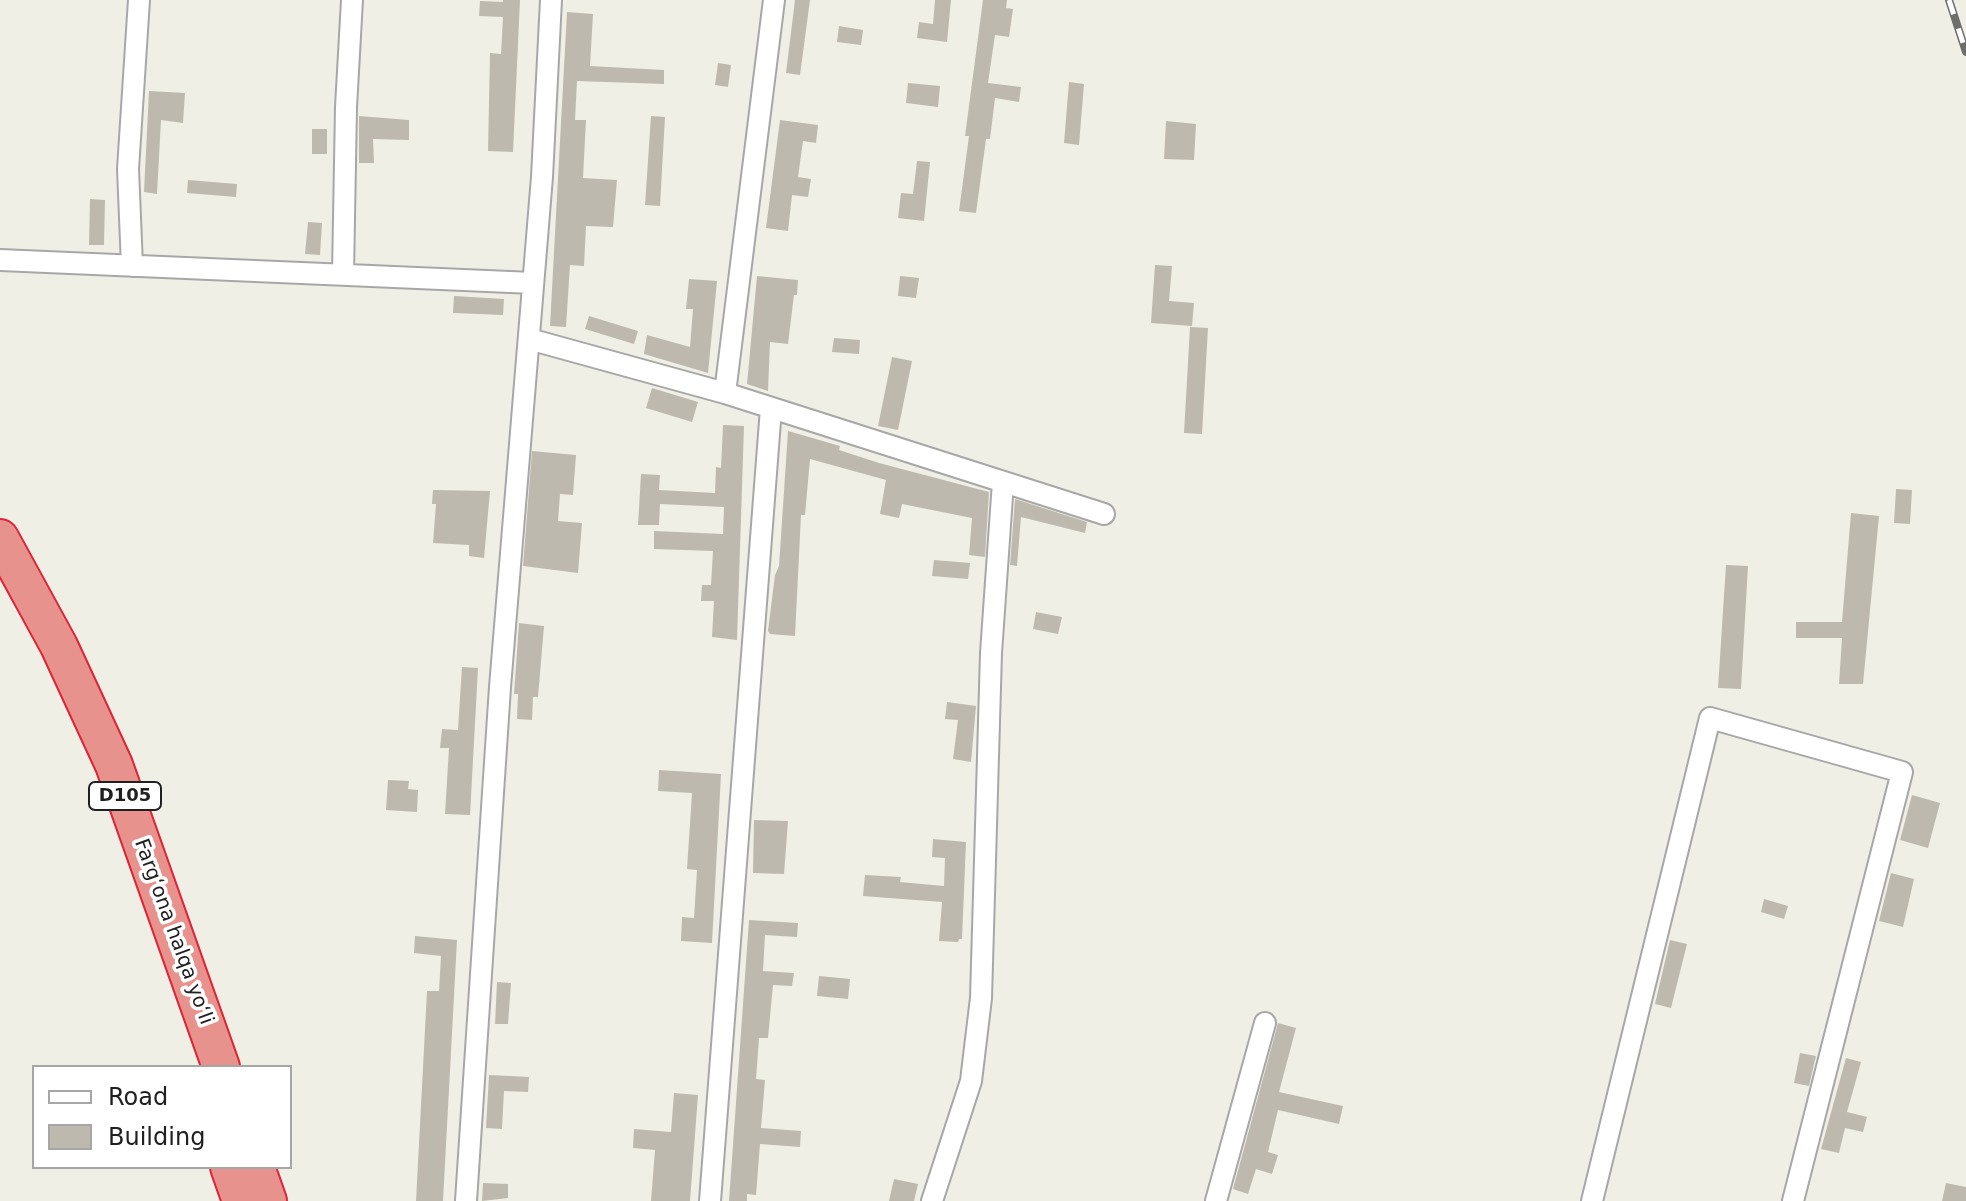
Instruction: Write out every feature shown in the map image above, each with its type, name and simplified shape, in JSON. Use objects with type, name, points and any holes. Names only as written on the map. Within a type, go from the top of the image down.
[{"type":"highway","name":"Farg‘ona halqa yo‘li","points":[[0,538],[59,646],[114,765],[220,1065]]},
{"type":"highway","name":"Farg‘ona halqa yo‘li","points":[[0,583],[40,657],[92,771],[194,1065]]},
{"type":"highway","points":[[230,1169],[241,1201]]},
{"type":"highway","points":[[257,1169],[268,1201]]},
{"type":"street","points":[[132,266],[128,169],[139,0]]},
{"type":"street","points":[[343,274],[346,107],[352,0]]},
{"type":"street","points":[[466,1201],[551,0]]},
{"type":"street","points":[[725,393],[774,0]]},
{"type":"street","points":[[0,260],[533,283]]},
{"type":"street","points":[[529,339],[725,393],[1104,514]]},
{"type":"street","points":[[710,1201],[771,408]]},
{"type":"street","points":[[932,1201],[971,1081],[981,998],[991,653],[1003,482]]},
{"type":"street","points":[[1592,1201],[1710,718],[1902,772],[1793,1201]]},
{"type":"street","points":[[1216,1201],[1265,1023]]},
{"type":"building","points":[[520,0],[513,152],[488,151],[490,53],[501,54],[503,17],[479,16],[480,1]]},
{"type":"building","points":[[795,0],[810,0],[800,75],[786,73]]},
{"type":"building","points":[[935,0],[951,0],[947,42],[917,38],[919,22],[933,24]]},
{"type":"building","points":[[983,0],[1007,0],[1006,8],[1013,9],[1009,37],[995,35],[988,83],[1021,87],[1019,102],[995,98],[976,213],[959,211],[969,136],[965,136]]},
{"type":"building","points":[[567,12],[593,14],[590,66],[664,70],[664,84],[577,81],[575,120],[586,120],[583,178],[617,180],[613,227],[586,226],[584,266],[570,265],[566,327],[550,326]]},
{"type":"building","points":[[839,26],[863,30],[861,45],[837,42]]},
{"type":"building","points":[[718,63],[731,65],[728,87],[715,85]]},
{"type":"building","points":[[1069,82],[1084,84],[1079,145],[1064,143]]},
{"type":"building","points":[[908,83],[940,86],[938,107],[906,103]]},
{"type":"building","points":[[149,91],[185,93],[183,123],[161,120],[157,194],[144,192]]},
{"type":"building","points":[[359,116],[409,120],[409,140],[373,139],[374,163],[359,163]]},
{"type":"building","points":[[651,116],[665,117],[660,206],[645,205]]},
{"type":"building","points":[[780,120],[818,125],[816,143],[803,141],[798,177],[811,179],[808,197],[792,195],[788,231],[766,228]]},
{"type":"building","points":[[1166,121],[1196,124],[1194,160],[1164,159]]},
{"type":"building","points":[[312,129],[327,129],[327,154],[312,154]]},
{"type":"building","points":[[917,161],[930,162],[924,221],[898,218],[901,193],[913,194]]},
{"type":"building","points":[[188,180],[237,184],[236,197],[187,193]]},
{"type":"building","points":[[90,199],[105,200],[104,245],[89,245]]},
{"type":"building","points":[[308,222],[322,223],[320,255],[305,254]]},
{"type":"building","points":[[1155,265],[1172,266],[1169,301],[1194,303],[1192,326],[1151,323]]},
{"type":"building","points":[[757,276],[798,280],[788,344],[770,342],[768,391],[747,384]]},
{"type":"building","points":[[900,276],[919,278],[916,298],[898,296]]},
{"type":"building","points":[[689,279],[717,281],[708,373],[644,354],[647,335],[690,347],[693,309],[686,309]]},
{"type":"building","points":[[454,296],[504,299],[503,315],[453,313]]},
{"type":"building","points":[[589,316],[638,331],[634,344],[585,329]]},
{"type":"building","points":[[1190,327],[1208,328],[1202,434],[1184,433]]},
{"type":"building","points":[[834,338],[860,340],[859,354],[832,352]]},
{"type":"building","points":[[892,357],[912,361],[898,430],[878,426]]},
{"type":"building","points":[[652,388],[698,402],[692,422],[646,408]]},
{"type":"building","points":[[723,425],[744,426],[737,640],[712,637],[714,601],[701,601],[702,585],[711,585],[713,551],[654,549],[654,531],[723,534],[724,507],[660,504],[659,525],[638,525],[641,474],[660,475],[659,490],[715,493],[716,467],[721,468]]},
{"type":"building","points":[[788,431],[840,446],[839,450],[879,463],[989,492],[985,557],[969,555],[972,518],[902,504],[899,518],[880,514],[886,480],[810,459],[805,515],[801,515],[795,636],[770,634],[775,575],[779,566]]},
{"type":"building","points":[[532,451],[576,455],[573,495],[560,494],[558,521],[582,523],[578,573],[523,566]]},
{"type":"building","points":[[1896,489],[1912,490],[1910,524],[1894,523]]},
{"type":"building","points":[[433,490],[490,491],[484,558],[469,556],[469,545],[433,543],[436,504],[432,504]]},
{"type":"building","points":[[1015,499],[1087,522],[1085,533],[1021,517],[1017,566],[1010,565]]},
{"type":"building","points":[[1851,513],[1879,516],[1863,684],[1839,684],[1842,638],[1796,638],[1796,622],[1842,622]]},
{"type":"building","points":[[934,560],[970,563],[968,579],[932,576]]},
{"type":"building","points":[[1726,565],[1748,566],[1741,689],[1718,688]]},
{"type":"building","points":[[1036,612],[1062,617],[1058,634],[1033,629]]},
{"type":"building","points":[[519,623],[544,626],[538,697],[533,697],[532,720],[517,719],[518,694],[514,694]]},
{"type":"building","points":[[462,667],[478,668],[470,815],[445,814],[449,748],[440,748],[442,729],[458,730]]},
{"type":"building","points":[[947,702],[976,706],[971,762],[953,759],[958,720],[945,719]]},
{"type":"building","points":[[659,770],[721,774],[712,943],[681,941],[682,917],[694,918],[697,870],[687,869],[692,793],[658,791]]},
{"type":"building","points":[[388,780],[409,781],[408,789],[418,790],[417,812],[386,810]]},
{"type":"building","points":[[1912,795],[1940,803],[1928,848],[1900,840]]},
{"type":"building","points":[[754,820],[788,821],[784,874],[753,873]]},
{"type":"building","points":[[933,839],[966,842],[962,939],[958,942],[939,941],[942,902],[863,896],[865,875],[901,877],[900,882],[944,886],[945,858],[932,857]]},
{"type":"building","points":[[1891,873],[1914,879],[1903,927],[1879,921]]},
{"type":"building","points":[[1764,899],[1788,906],[1784,919],[1761,912]]},
{"type":"building","points":[[749,920],[798,923],[797,937],[765,935],[763,971],[794,973],[792,986],[773,985],[768,1038],[759,1038],[756,1079],[765,1080],[761,1128],[801,1131],[800,1147],[760,1144],[756,1195],[747,1194],[747,1201],[729,1201]]},
{"type":"building","points":[[415,936],[457,940],[443,1201],[416,1201],[427,991],[439,991],[441,956],[414,953]]},
{"type":"building","points":[[1670,940],[1687,944],[1671,1008],[1655,1004]]},
{"type":"building","points":[[819,976],[850,979],[848,999],[817,996]]},
{"type":"building","points":[[497,982],[511,983],[508,1024],[495,1024]]},
{"type":"building","points":[[1278,1023],[1296,1028],[1279,1092],[1343,1106],[1339,1124],[1278,1110],[1268,1152],[1278,1155],[1272,1174],[1256,1169],[1248,1194],[1233,1189]]},
{"type":"building","points":[[1800,1053],[1816,1056],[1809,1086],[1794,1083]]},
{"type":"building","points":[[1846,1058],[1861,1062],[1847,1112],[1867,1117],[1863,1132],[1845,1128],[1839,1153],[1821,1149]]},
{"type":"building","points":[[489,1075],[529,1077],[528,1092],[504,1091],[502,1129],[486,1128]]},
{"type":"building","points":[[674,1093],[698,1095],[690,1201],[651,1201],[655,1150],[633,1148],[634,1129],[671,1132]]},
{"type":"building","points":[[894,1179],[918,1184],[914,1201],[889,1201]]},
{"type":"building","points":[[483,1183],[508,1184],[508,1198],[482,1201]]},
{"type":"building","points":[[1946,1183],[1966,1187],[1966,1201],[1942,1201]]},
{"type":"railway","points":[[1949,0],[1966,52]]}]
